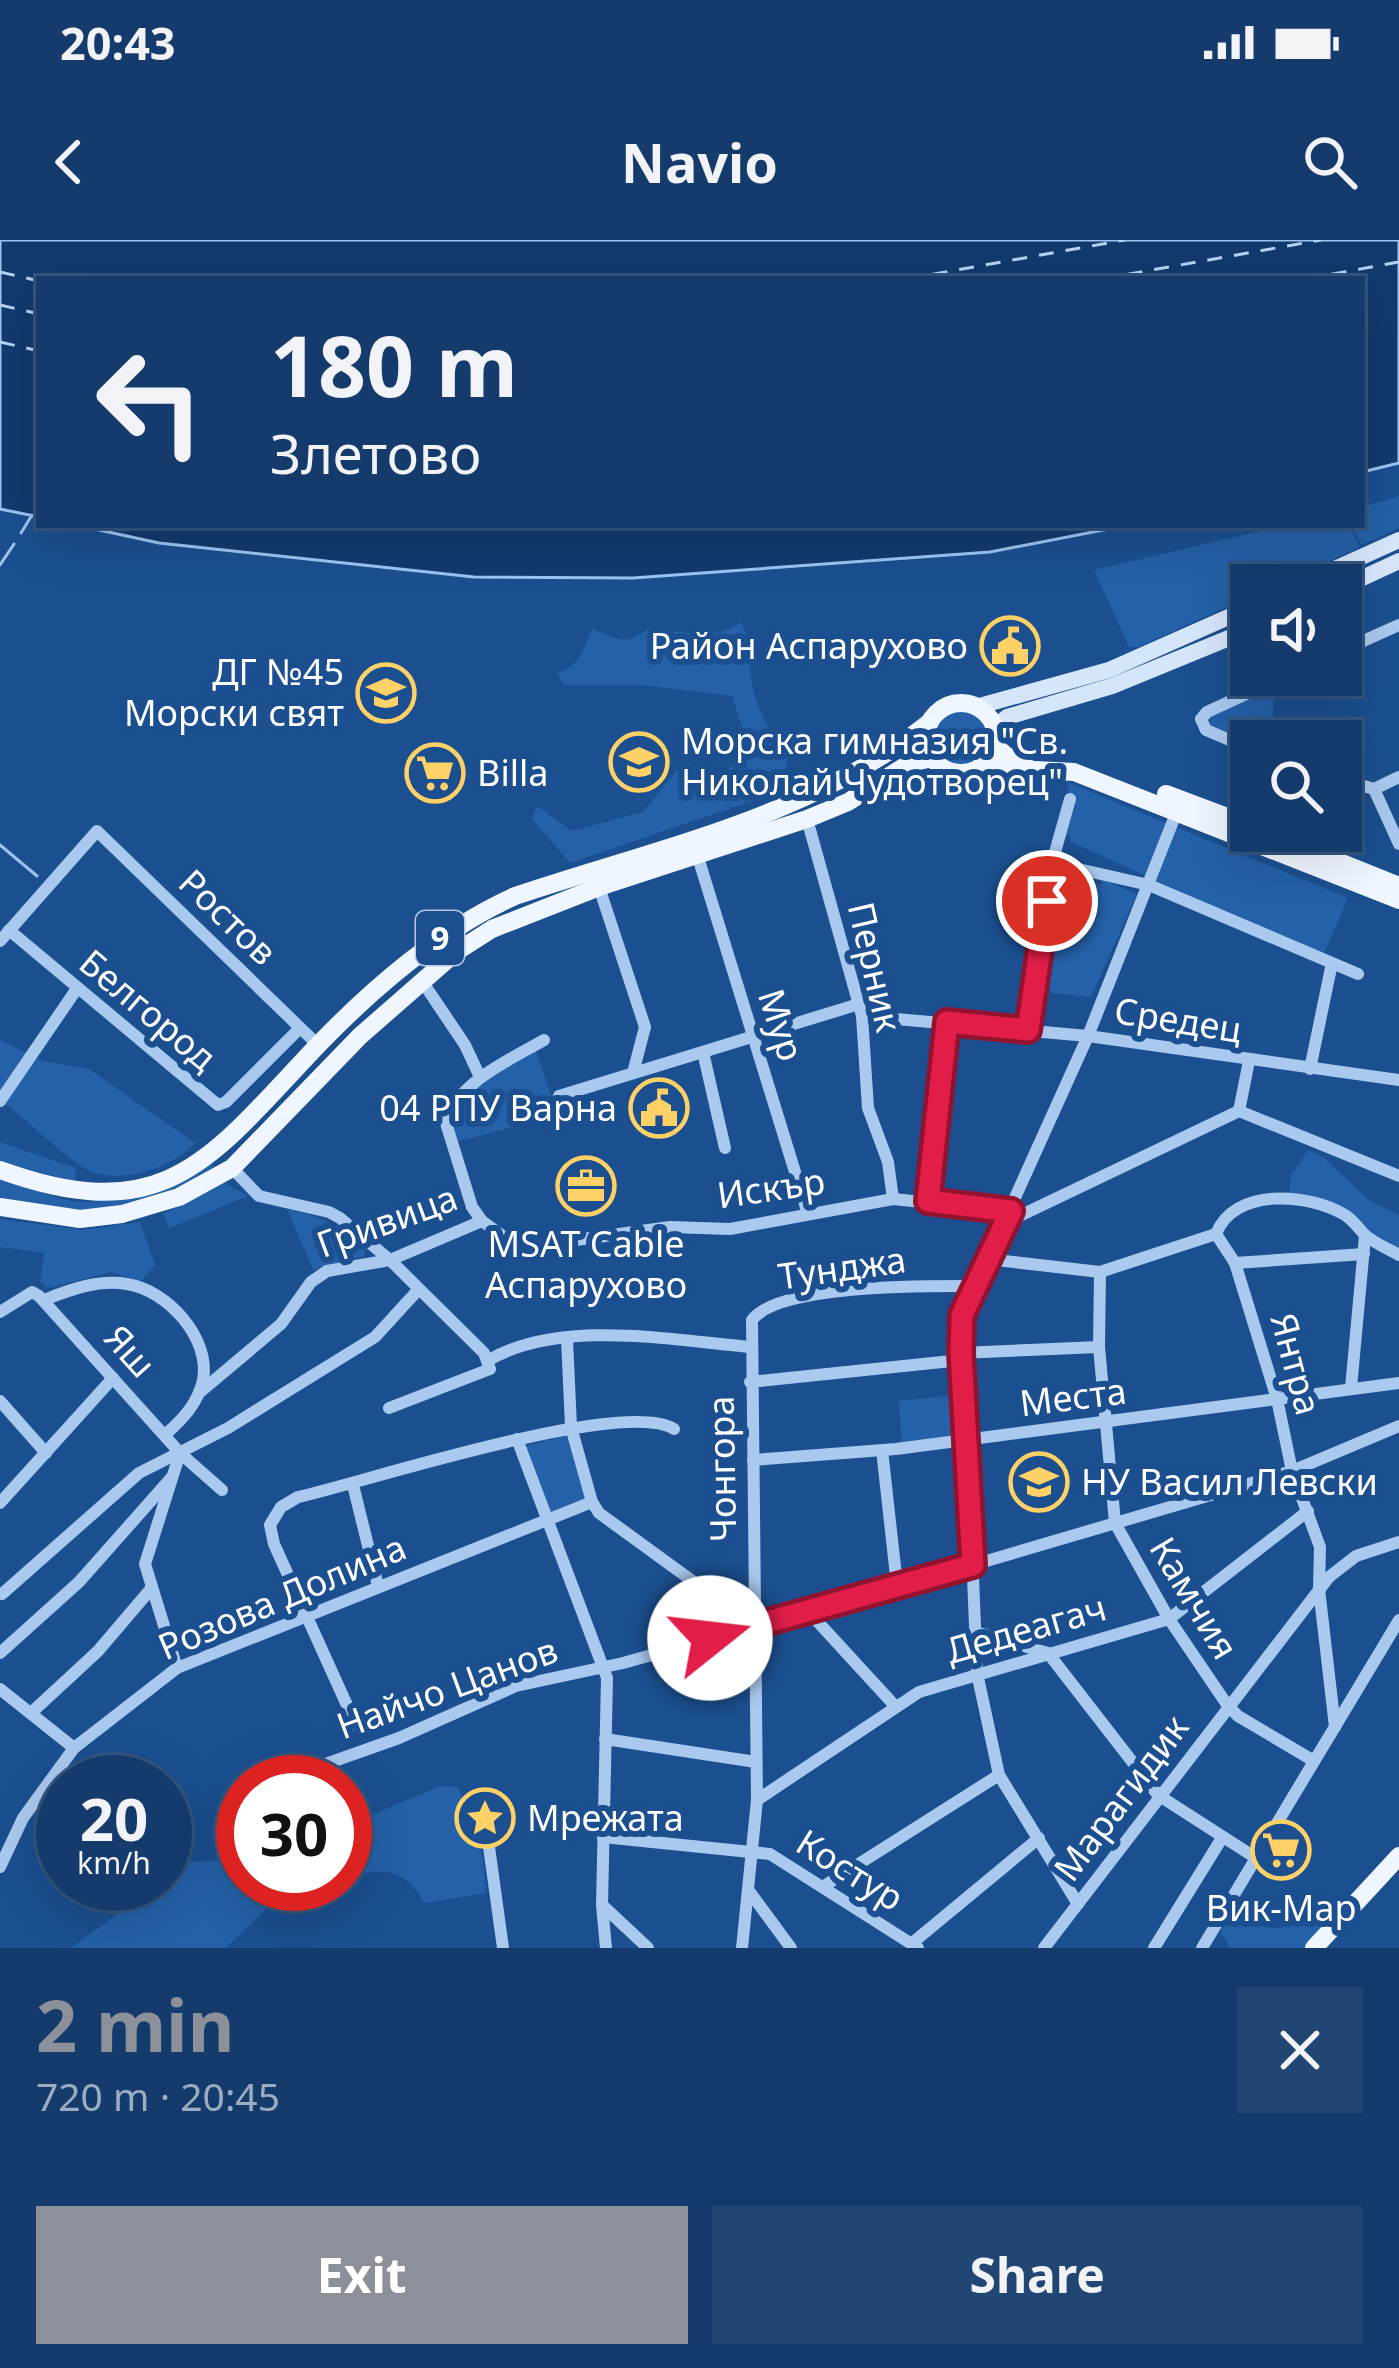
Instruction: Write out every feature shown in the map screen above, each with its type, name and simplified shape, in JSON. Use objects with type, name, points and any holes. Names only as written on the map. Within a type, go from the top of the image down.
[{"type":"main road","points":[[1346,564],[1399,540]]},
{"type":"main road","points":[[1362,578],[1399,561]]},
{"type":"main road","points":[[1230,616],[1109,670],[976,707],[1008,758],[1077,762],[1230,818]]},
{"type":"main road","points":[[980,767],[1007,717],[1112,686],[1230,638]]},
{"type":"main road","name":"9","points":[[9,1174],[61,1190],[98,1195],[138,1188],[184,1170],[235,1136],[318,1045],[428,947],[479,912],[514,896],[792,805],[841,782],[952,705],[976,707]]},
{"type":"main road","points":[[930,722],[926,740],[932,758],[954,772],[980,767],[1074,772],[1396,890]]},
{"type":"main road","name":"9","points":[[6,1208],[80,1219],[122,1214],[179,1197],[232,1168],[360,1036],[422,980],[492,929],[599,887],[807,819],[848,802],[910,763],[932,758]]},
{"type":"main road","points":[[1310,852],[1396,890]]},
{"type":"main road","points":[[6,1208],[0,1191],[9,1174]]},
{"type":"main road","points":[[1314,1948],[1399,1856]]},
{"type":"street","points":[[1362,642],[1399,625]]},
{"type":"street","points":[[1230,740],[1206,730],[1201,719],[1240,696]]},
{"type":"street","points":[[1362,785],[1374,789],[1399,776]]},
{"type":"street","points":[[1374,789],[1399,844]]},
{"type":"street","points":[[1028,1030],[1052,863],[1070,799]]},
{"type":"street","points":[[1078,1904],[999,1775],[976,1672],[962,1315],[1088,1036],[1177,811]]},
{"type":"street","name":"Перник","points":[[807,819],[860,1010],[868,1108],[888,1162],[893,1199]]},
{"type":"street","name":"Ростов","points":[[5,936],[97,831],[318,1045]]},
{"type":"street","name":"Мур","points":[[697,854],[808,1214]]},
{"type":"street","points":[[1052,863],[1149,885],[1358,974]]},
{"type":"street","points":[[599,887],[645,1027],[633,1073]]},
{"type":"street","name":"Белгород","points":[[5,936],[218,1106],[300,1028]]},
{"type":"street","points":[[1310,1069],[1333,963]]},
{"type":"street","points":[[422,980],[480,1077]]},
{"type":"street","points":[[0,1101],[76,990]]},
{"type":"street","points":[[559,1096],[752,1037],[860,1010]]},
{"type":"street","name":"Средец","points":[[860,1010],[1399,1080]]},
{"type":"street","points":[[928,1201],[947,1022]]},
{"type":"street","name":"Гривица","points":[[166,1434],[190,1410],[199,1393],[280,1324],[311,1282],[327,1271],[390,1260],[482,1221],[472,1207],[445,1120],[455,1097],[544,1040]]},
{"type":"street","points":[[703,1052],[725,1148]]},
{"type":"street","points":[[1240,1111],[1249,1061]]},
{"type":"street","points":[[1008,1217],[1240,1111],[1399,1175]]},
{"type":"street","points":[[232,1168],[259,1196],[329,1212],[390,1260],[484,1353],[489,1365]]},
{"type":"street","name":"Искър","points":[[482,1221],[512,1244],[540,1244],[670,1227],[730,1228],[893,1199],[1008,1217]]},
{"type":"street","points":[[987,1259],[1100,1272],[1216,1234],[1220,1223],[1239,1208],[1279,1199],[1326,1206],[1399,1255]]},
{"type":"street","name":"Янтра","points":[[1216,1234],[1235,1263],[1277,1399],[1292,1471],[1320,1547],[1319,1588],[1335,1727]]},
{"type":"street","points":[[1352,1388],[1365,1236]]},
{"type":"street","points":[[1235,1263],[1364,1254]]},
{"type":"street","name":"Камчия","points":[[1100,1272],[1100,1347],[1114,1523],[1168,1618],[1228,1706],[1314,1761]]},
{"type":"street","points":[[0,1312],[38,1296],[125,1283],[158,1297],[182,1316],[195,1340],[204,1376],[199,1393]]},
{"type":"street","name":"Тунджа","points":[[750,1347],[750,1328],[758,1312],[790,1300],[890,1288],[973,1286]]},
{"type":"street","points":[[2,1594],[139,1473],[228,1428],[375,1337],[419,1289]]},
{"type":"street","name":"Яш","points":[[38,1296],[180,1453],[222,1490]]},
{"type":"street","points":[[389,1408],[489,1365],[499,1354],[567,1339],[617,1335],[750,1347]]},
{"type":"street","points":[[567,1339],[571,1427],[599,1513],[753,1625]]},
{"type":"street","name":"Чонгора","points":[[742,1948],[757,1800],[750,1347]]},
{"type":"street","points":[[750,1382],[961,1356],[1100,1347]]},
{"type":"street","points":[[0,1503],[113,1378]]},
{"type":"street","name":"Места","points":[[753,1460],[968,1441],[1399,1383]]},
{"type":"street","points":[[0,1401],[46,1453]]},
{"type":"street","points":[[356,1725],[270,1532],[272,1519],[288,1502],[571,1427],[637,1423],[674,1429]]},
{"type":"street","name":"Найчо Цанов","points":[[351,1755],[516,1686],[623,1663],[973,1565],[1292,1471],[1399,1426]]},
{"type":"street","points":[[518,1439],[603,1664],[606,1948]]},
{"type":"street","points":[[882,1450],[897,1585]]},
{"type":"street","points":[[177,1668],[145,1564],[180,1453]]},
{"type":"street","points":[[0,1653],[79,1582],[172,1477]]},
{"type":"street","points":[[353,1485],[379,1586]]},
{"type":"street","name":"Розова Долина","points":[[0,1867],[22,1818],[74,1748],[177,1668],[592,1502]]},
{"type":"street","name":"Дедеагач","points":[[757,1800],[919,1692],[1168,1618],[1308,1510]]},
{"type":"street","name":"Марагидик","points":[[1044,1948],[1319,1588],[1344,1563],[1399,1542]]},
{"type":"street","points":[[32,1713],[98,1651],[150,1590]]},
{"type":"street","points":[[806,1609],[896,1707]]},
{"type":"street","points":[[1202,1948],[1399,1620]]},
{"type":"street","points":[[975,1632],[1048,1653],[1158,1795],[1256,1858]]},
{"type":"street","points":[[0,1689],[74,1748]]},
{"type":"street","points":[[605,1739],[756,1762]]},
{"type":"street","points":[[824,1886],[999,1775]]},
{"type":"street","points":[[486,1825],[503,1948]]},
{"type":"street","name":"Костур","points":[[603,1837],[770,1854],[915,1946]]},
{"type":"street","points":[[915,1946],[1039,1838]]},
{"type":"street","points":[[1154,1948],[1222,1838]]},
{"type":"street","points":[[748,1890],[791,1948]]},
{"type":"street","points":[[602,1905],[648,1948]]},
{"type":"shaded area","points":[[0,240],[1399,240],[1399,463],[1365,471],[1365,276],[36,276],[36,516],[0,509]]},
{"type":"shaded area","points":[[1399,496],[1399,528],[1361,545],[1353,528],[1365,528],[1365,506]]},
{"type":"shaded area","points":[[90,528],[1114,528],[990,552],[633,578],[474,577],[159,543]]},
{"type":"shaded area","points":[[1274,528],[1350,528],[1360,547],[1322,564],[1230,564],[1230,605],[1129,647],[1094,570]]},
{"type":"shaded area","points":[[740,622],[759,707],[788,757],[782,791],[570,863],[532,819],[537,806],[572,831],[643,812],[684,761],[714,776],[751,756],[732,696],[642,685],[564,685],[557,673],[576,661],[592,628],[628,639],[649,627],[709,633]]},
{"type":"shaded area","points":[[1254,696],[1274,696],[1273,720],[1230,720],[1230,734],[1211,726],[1210,716]]},
{"type":"shaded area","points":[[960,711],[979,719],[987,738],[979,757],[960,765],[941,757],[933,738],[941,719]]},
{"type":"shaded area","points":[[1067,782],[1348,898],[1322,958],[1070,841],[1071,836],[1061,832],[1070,799]]},
{"type":"shaded area","points":[[1064,872],[1137,894],[1091,997],[1051,993],[1048,981]]},
{"type":"shaded area","points":[[0,1040],[43,1061],[89,1069],[195,1143],[172,1161],[142,1173],[110,1175],[82,1167],[0,1101]]},
{"type":"shaded area","points":[[536,1051],[554,1104],[520,1125],[457,1142],[449,1119],[468,1090]]},
{"type":"shaded area","points":[[0,1142],[76,1168],[75,1181],[0,1163]]},
{"type":"shaded area","points":[[1308,1150],[1323,1157],[1370,1201],[1399,1215],[1399,1248],[1359,1221],[1289,1197],[1291,1175]]},
{"type":"shaded area","points":[[208,1164],[214,1166],[183,1184],[113,1209],[77,1211],[0,1199],[0,1178],[61,1198],[98,1202],[146,1190]]},
{"type":"shaded area","points":[[225,1183],[248,1196],[169,1228],[163,1214]]},
{"type":"shaded area","points":[[287,1209],[337,1227],[365,1248],[364,1256],[313,1270]]},
{"type":"shaded area","points":[[0,1219],[83,1230],[140,1222],[155,1265],[141,1281],[111,1272],[48,1288],[40,1283],[44,1253],[0,1247]]},
{"type":"shaded area","points":[[964,1394],[968,1440],[902,1448],[899,1401]]},
{"type":"shaded area","points":[[570,1434],[588,1500],[548,1513],[523,1447]]},
{"type":"shaded area","points":[[440,1786],[457,1787],[474,1825],[486,1893],[424,1903],[400,1876],[372,1872],[372,1815]]},
{"type":"shaded area","points":[[216,1860],[216,1911],[264,1911],[226,1948],[71,1948],[122,1911],[192,1911],[192,1862]]},
{"type":"shaded area","points":[[1320,1908],[1331,1919],[1309,1948],[1230,1948],[1220,1931],[1236,1909],[1256,1924],[1277,1928]]},
{"type":"waterway","points":[[21,533],[32,515]]},
{"type":"waterway","points":[[0,565],[14,544]]},
{"type":"waterway","points":[[0,845],[37,876]]},
{"type":"ferry route","points":[[923,276],[1125,240]]},
{"type":"ferry route","points":[[1118,276],[1321,240]]},
{"type":"ferry route","points":[[1322,276],[1399,262]]},
{"type":"ferry route","points":[[0,272],[36,280]]},
{"type":"ferry route","points":[[0,305],[36,313]]},
{"type":"ferry route","points":[[0,342],[36,350]]},
{"type":"place","name":"Район Аспарухово","points":[[1010,646]]},
{"type":"place","name":"ДГ №45 Морски свят","points":[[386,693]]},
{"type":"place","name":"Морска гимназия \"Св. Николай Чудотворец\"","points":[[639,762]]},
{"type":"place","name":"Billa","points":[[435,773]]},
{"type":"place","name":"04 РПУ Варна","points":[[659,1108]]},
{"type":"place","name":"MSAT Cable Аспарухово","points":[[586,1186]]},
{"type":"place","name":"НУ Васил Левски","points":[[1039,1482]]},
{"type":"place","name":"Мрежата","points":[[485,1818]]},
{"type":"place","name":"Вик-Мар","points":[[1281,1850]]},
{"type":"route","points":[[710,1638],[973,1565],[962,1315],[1011,1211],[928,1201],[947,1022],[1028,1030],[1047,901]]}]
